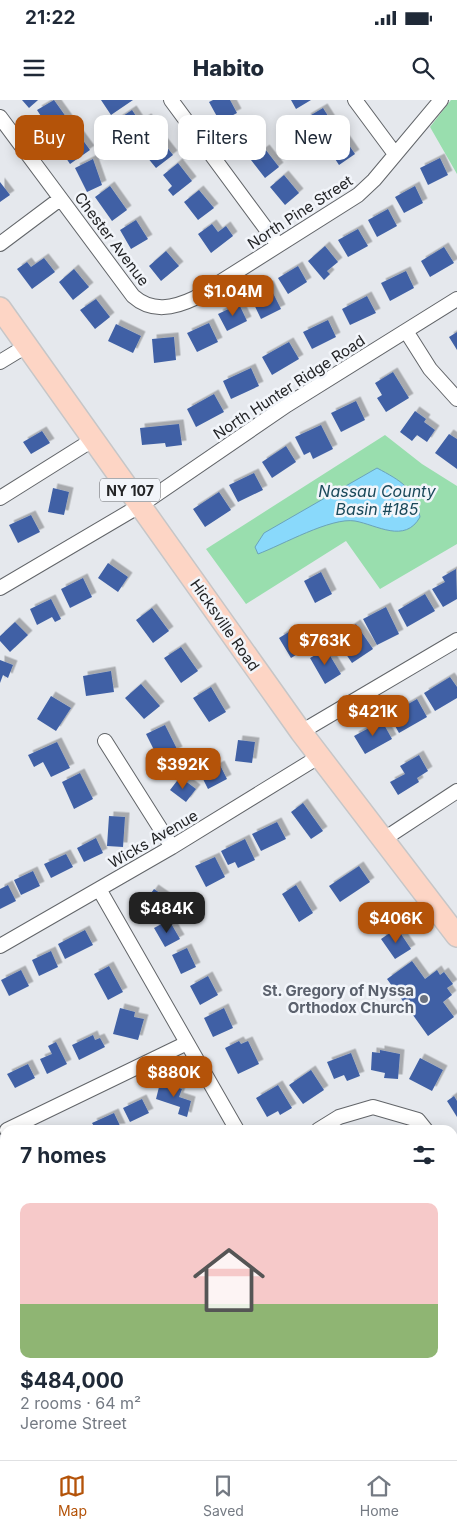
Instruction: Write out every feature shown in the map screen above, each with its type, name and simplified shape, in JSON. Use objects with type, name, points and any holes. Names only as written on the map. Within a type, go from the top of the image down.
[{"type":"main road","name":"Hicksville Road","points":[[0,308],[302,732],[457,936]]},
{"type":"street","points":[[171,100],[278,245]]},
{"type":"street","points":[[355,100],[395,154]]},
{"type":"street","name":"North Pine Street","points":[[230,276],[358,195],[374,180],[441,100]]},
{"type":"street","name":"Chester Avenue","points":[[0,117],[133,296],[149,306],[167,308],[178,306],[230,276]]},
{"type":"street","points":[[0,244],[60,199]]},
{"type":"street","name":"North Hunter Ridge Road","points":[[0,588],[141,505],[287,406],[457,299]]},
{"type":"street","points":[[406,331],[430,369],[457,399]]},
{"type":"street","points":[[0,362],[28,345]]},
{"type":"street","points":[[0,498],[94,439]]},
{"type":"street","points":[[302,732],[457,640]]},
{"type":"street","points":[[105,741],[172,847]]},
{"type":"street","name":"Wicks Avenue","points":[[0,946],[172,847],[320,756]]},
{"type":"street","points":[[384,839],[457,791]]},
{"type":"street","points":[[99,889],[234,1125]]},
{"type":"street","points":[[18,1125],[187,1043]]},
{"type":"street","points":[[326,1125],[339,1117],[373,1107],[418,1120],[422,1125]]},
{"type":"green space","points":[[451,100],[457,100],[457,174],[430,127]]},
{"type":"green space","points":[[385,435],[422,464],[457,486],[457,544],[380,589],[346,541],[246,604],[206,549]]},
{"type":"water","name":"Nassau County Basin #185","points":[[377,468],[406,486],[411,492],[418,507],[420,517],[414,525],[407,530],[390,531],[355,521],[333,523],[258,554],[255,547],[264,533]]},
{"type":"building","points":[[22,100],[38,100],[29,108]]},
{"type":"building","points":[[54,100],[65,115],[40,115],[37,110]]},
{"type":"building","points":[[101,100],[133,100],[111,115]]},
{"type":"building","points":[[213,100],[230,100],[237,113],[233,115],[216,115],[209,102]]},
{"type":"building","points":[[291,100],[311,100],[296,109]]},
{"type":"building","points":[[323,108],[327,115],[311,115]]},
{"type":"building","points":[[132,110],[135,115],[124,115]]},
{"type":"building","points":[[84,142],[90,150],[84,154]]},
{"type":"building","points":[[350,147],[355,154],[350,157]]},
{"type":"building","points":[[168,149],[173,155],[168,159]]},
{"type":"building","points":[[266,150],[279,167],[265,178],[251,160],[266,160]]},
{"type":"building","points":[[440,158],[448,175],[428,185],[420,168]]},
{"type":"building","points":[[93,159],[102,185],[87,192],[75,168]]},
{"type":"building","points":[[67,160],[76,160],[70,164]]},
{"type":"building","points":[[149,160],[166,160],[156,168]]},
{"type":"building","points":[[336,160],[346,160],[339,165]]},
{"type":"building","points":[[178,163],[192,181],[173,196],[168,190],[172,186],[163,175]]},
{"type":"building","points":[[284,175],[299,193],[285,205],[270,187]]},
{"type":"building","points":[[0,182],[10,195],[0,202]]},
{"type":"building","points":[[110,186],[127,210],[112,221],[95,197]]},
{"type":"building","points":[[415,186],[423,203],[404,213],[395,197]]},
{"type":"building","points":[[199,190],[214,208],[198,220],[184,202]]},
{"type":"building","points":[[388,209],[397,226],[377,237],[368,220]]},
{"type":"building","points":[[136,220],[148,239],[131,249],[120,230]]},
{"type":"building","points":[[212,224],[218,232],[226,226],[233,236],[211,253],[198,234]]},
{"type":"building","points":[[358,229],[368,246],[348,257],[338,240]]},
{"type":"building","points":[[325,246],[338,262],[327,271],[330,274],[324,280],[308,261]]},
{"type":"building","points":[[444,247],[454,263],[430,277],[421,261]]},
{"type":"building","points":[[166,251],[179,266],[161,281],[149,266]]},
{"type":"building","points":[[44,258],[55,272],[32,289],[17,269],[27,262],[31,267]]},
{"type":"building","points":[[298,266],[307,282],[288,294],[278,278]]},
{"type":"building","points":[[74,269],[89,287],[73,300],[59,282]]},
{"type":"building","points":[[406,271],[414,288],[390,301],[381,283]]},
{"type":"building","points":[[269,285],[281,309],[261,319],[249,294]]},
{"type":"building","points":[[367,296],[376,313],[350,325],[342,309]]},
{"type":"building","points":[[96,299],[110,317],[95,329],[80,310]]},
{"type":"building","points":[[239,304],[247,321],[227,331],[218,314]]},
{"type":"building","points":[[328,320],[336,337],[312,349],[303,332]]},
{"type":"building","points":[[209,323],[218,342],[197,352],[187,333]]},
{"type":"building","points":[[116,324],[141,336],[133,353],[108,341]]},
{"type":"building","points":[[457,332],[457,350],[449,337]]},
{"type":"building","points":[[174,337],[176,360],[154,363],[152,339]]},
{"type":"building","points":[[289,342],[299,359],[272,375],[262,357]]},
{"type":"building","points":[[251,368],[259,386],[231,399],[223,381]]},
{"type":"building","points":[[393,372],[409,398],[386,412],[377,398],[382,395],[375,383]]},
{"type":"building","points":[[214,394],[224,412],[196,427],[187,409]]},
{"type":"building","points":[[356,401],[365,420],[341,432],[331,413]]},
{"type":"building","points":[[415,411],[426,419],[424,422],[435,430],[427,442],[417,435],[412,441],[400,432]]},
{"type":"building","points":[[179,424],[182,445],[166,447],[165,443],[142,445],[140,428]]},
{"type":"building","points":[[321,425],[333,449],[313,459],[310,452],[304,455],[295,437]]},
{"type":"building","points":[[42,431],[50,443],[31,454],[23,442]]},
{"type":"building","points":[[449,434],[457,439],[457,469],[435,453]]},
{"type":"building","points":[[286,446],[296,462],[272,478],[262,462]]},
{"type":"building","points":[[254,473],[263,490],[238,502],[229,485]]},
{"type":"building","points":[[53,488],[69,492],[64,515],[48,512]]},
{"type":"building","points":[[219,492],[231,510],[205,527],[193,509]]},
{"type":"building","points":[[31,515],[40,532],[18,543],[9,525]]},
{"type":"building","points":[[108,563],[128,577],[118,592],[98,578]]},
{"type":"building","points":[[456,569],[457,599],[443,607],[432,589],[445,582],[442,577]]},
{"type":"building","points":[[321,572],[332,594],[315,603],[304,581]]},
{"type":"building","points":[[83,578],[92,597],[70,608],[61,589]]},
{"type":"building","points":[[425,594],[435,611],[407,627],[398,610]]},
{"type":"building","points":[[51,599],[61,619],[55,622],[52,617],[37,625],[30,609]]},
{"type":"building","points":[[386,607],[399,634],[377,645],[363,619]]},
{"type":"building","points":[[152,608],[169,631],[153,643],[136,620]]},
{"type":"building","points":[[15,622],[28,635],[10,652],[0,641],[0,636]]},
{"type":"building","points":[[356,624],[373,649],[352,663],[335,638]]},
{"type":"building","points":[[292,630],[304,650],[291,658],[279,638]]},
{"type":"building","points":[[181,647],[198,671],[181,683],[164,658]]},
{"type":"building","points":[[326,649],[341,674],[325,684],[310,658]]},
{"type":"building","points":[[0,660],[13,665],[8,678],[3,675],[0,683]]},
{"type":"building","points":[[111,671],[114,692],[86,696],[83,676]]},
{"type":"building","points":[[450,677],[457,687],[457,698],[435,711],[424,693]]},
{"type":"building","points":[[141,684],[160,706],[144,719],[125,698]]},
{"type":"building","points":[[211,687],[226,712],[209,722],[193,698]]},
{"type":"building","points":[[51,696],[71,708],[56,731],[37,719]]},
{"type":"building","points":[[417,699],[427,717],[399,733],[389,715]]},
{"type":"building","points":[[382,721],[392,739],[365,754],[354,736]]},
{"type":"building","points":[[165,725],[178,751],[159,760],[146,734]]},
{"type":"building","points":[[238,740],[255,742],[252,763],[235,761]]},
{"type":"building","points":[[57,742],[70,768],[51,777],[43,762],[34,767],[28,755]]},
{"type":"building","points":[[419,755],[428,771],[417,778],[419,782],[398,795],[390,782],[405,774],[400,766]]},
{"type":"building","points":[[220,765],[227,779],[208,789],[201,775]]},
{"type":"building","points":[[80,773],[93,799],[74,809],[62,782]]},
{"type":"building","points":[[180,777],[196,789],[186,802],[170,790]]},
{"type":"building","points":[[303,803],[323,831],[311,839],[291,812]]},
{"type":"building","points":[[109,816],[125,817],[123,847],[107,846]]},
{"type":"building","points":[[277,822],[286,839],[261,851],[252,834]]},
{"type":"building","points":[[96,838],[103,853],[84,862],[77,848]]},
{"type":"building","points":[[245,839],[255,860],[238,868],[235,862],[228,865],[221,851]]},
{"type":"building","points":[[66,854],[73,867],[51,878],[44,864]]},
{"type":"building","points":[[215,857],[225,877],[206,887],[195,866]]},
{"type":"building","points":[[359,866],[370,882],[340,902],[329,886]]},
{"type":"building","points":[[33,871],[40,886],[21,895],[14,880]]},
{"type":"building","points":[[8,885],[16,901],[0,909],[0,889]]},
{"type":"building","points":[[296,885],[313,913],[299,922],[282,894]]},
{"type":"building","points":[[154,889],[167,898],[155,916],[141,907]]},
{"type":"building","points":[[169,920],[180,939],[165,947],[154,928]]},
{"type":"building","points":[[397,928],[411,949],[395,959],[381,939]]},
{"type":"building","points":[[85,930],[93,945],[65,959],[58,944]]},
{"type":"building","points":[[187,948],[196,967],[181,974],[172,955]]},
{"type":"building","points":[[51,951],[58,967],[39,976],[32,960]]},
{"type":"building","name":"St. Gregory of Nyssa Orthodox Church","points":[[412,961],[425,979],[437,970],[440,975],[444,972],[453,984],[447,988],[452,995],[443,1002],[454,1017],[428,1036],[387,979]]},
{"type":"building","points":[[109,966],[123,992],[108,1000],[94,974]]},
{"type":"building","points":[[21,970],[29,986],[9,996],[1,980]]},
{"type":"building","points":[[208,976],[218,995],[200,1005],[190,986]]},
{"type":"building","points":[[120,1008],[135,1012],[134,1017],[144,1019],[138,1040],[113,1034]]},
{"type":"building","points":[[224,1008],[233,1028],[213,1037],[204,1018]]},
{"type":"building","points":[[93,1035],[95,1040],[100,1038],[105,1047],[79,1060],[72,1045]]},
{"type":"building","points":[[239,1041],[241,1044],[248,1041],[259,1064],[238,1074],[225,1048]]},
{"type":"building","points":[[56,1042],[67,1064],[47,1074],[40,1059],[52,1054],[48,1046]]},
{"type":"building","points":[[380,1050],[400,1054],[398,1079],[384,1078],[385,1073],[371,1070],[372,1052],[380,1053]]},
{"type":"building","points":[[351,1053],[360,1076],[347,1081],[344,1075],[334,1079],[327,1062]]},
{"type":"building","points":[[420,1058],[443,1070],[432,1091],[409,1079]]},
{"type":"building","points":[[28,1064],[35,1078],[15,1088],[7,1074]]},
{"type":"building","points":[[311,1070],[324,1090],[303,1104],[289,1085]]},
{"type":"building","points":[[160,1083],[182,1089],[179,1097],[191,1101],[187,1117],[178,1114],[180,1107],[156,1099]]},
{"type":"building","points":[[278,1085],[292,1108],[280,1115],[278,1111],[267,1117],[256,1098]]},
{"type":"building","points":[[454,1096],[457,1101],[457,1117],[447,1101]]},
{"type":"building","points":[[142,1099],[149,1113],[130,1122],[123,1108]]},
{"type":"building","points":[[114,1113],[120,1125],[93,1125],[92,1123]]},
{"type":"place","name":"St. Gregory of Nyssa Orthodox Church","points":[[424,999]]}]
